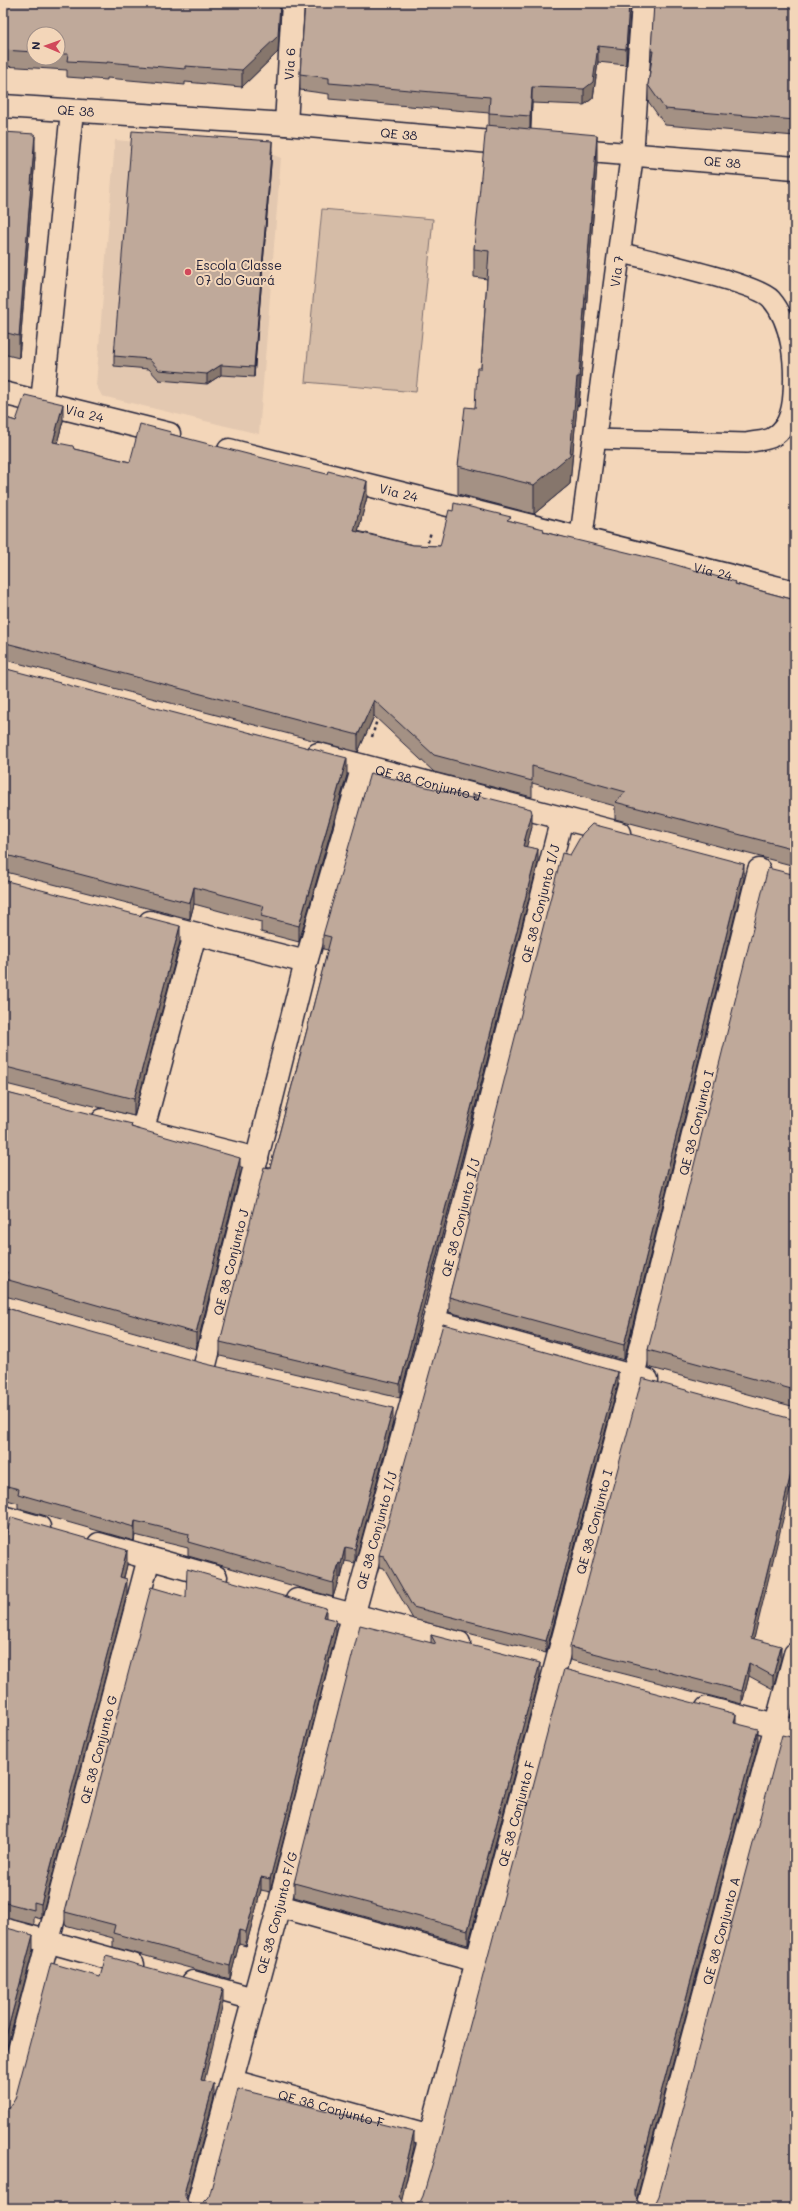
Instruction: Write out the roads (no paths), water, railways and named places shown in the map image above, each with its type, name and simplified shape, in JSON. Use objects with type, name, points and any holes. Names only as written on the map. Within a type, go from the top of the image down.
[{"type":"street","name":"Via 6","points":[[286,124],[293,3]]},
{"type":"street","name":"Via 7","points":[[581,539],[632,155],[643,3]]},
{"type":"street","name":"QE 38","points":[[3,106],[286,124],[795,168]]},
{"type":"street","points":[[42,402],[72,111]]},
{"type":"street","name":"Via 24","points":[[3,393],[187,439]]},
{"type":"street","name":"Via 24","points":[[210,445],[795,592]]},
{"type":"street","name":"QE 38 Conjunto J","points":[[302,750],[638,838]]},
{"type":"street","name":"QE 38 Conjunto J","points":[[205,1365],[306,962],[363,766]]},
{"type":"street","name":"QE 38 Conjunto I/J","points":[[353,1616],[434,1321],[562,818]]},
{"type":"street","points":[[736,864],[781,875]]},
{"type":"street","name":"QE 38 Conjunto I","points":[[546,1665],[633,1376],[759,870]]},
{"type":"street","points":[[134,918],[306,962]]},
{"type":"street","points":[[144,1130],[195,934]]},
{"type":"street","points":[[84,1115],[257,1159]]},
{"type":"street","points":[[434,1321],[670,1386]]},
{"type":"street","points":[[183,1359],[228,1371]]},
{"type":"street","points":[[387,1407],[409,1413]]},
{"type":"street","points":[[3,1517],[57,1532]]},
{"type":"street","points":[[80,1538],[232,1582]]},
{"type":"street","name":"QE 38 Conjunto G","points":[[3,2111],[149,1558]]},
{"type":"street","points":[[277,1595],[477,1648]]},
{"type":"street","name":"QE 38 Conjunto F/G","points":[[197,2208],[254,1999],[353,1616]]},
{"type":"street","name":"QE 38 Conjunto A","points":[[647,2208],[785,1729],[795,1654]]},
{"type":"street","points":[[546,1665],[577,1673]]},
{"type":"street","name":"QE 38 Conjunto F","points":[[410,2208],[431,2136],[477,1961],[546,1665]]},
{"type":"street","points":[[684,1702],[785,1729]]},
{"type":"street","points":[[278,1906],[477,1961]]},
{"type":"street","points":[[3,1930],[254,1999]]},
{"type":"street","name":"QE 38 Conjunto F","points":[[232,2082],[431,2136]]},
{"type":"lane","points":[[595,439],[747,443],[771,438],[786,424],[792,410],[794,375],[785,321],[770,298],[750,287],[618,252]]},
{"type":"place","name":"Escola Classe 07 do Guará","points":[[188,272]]}]
